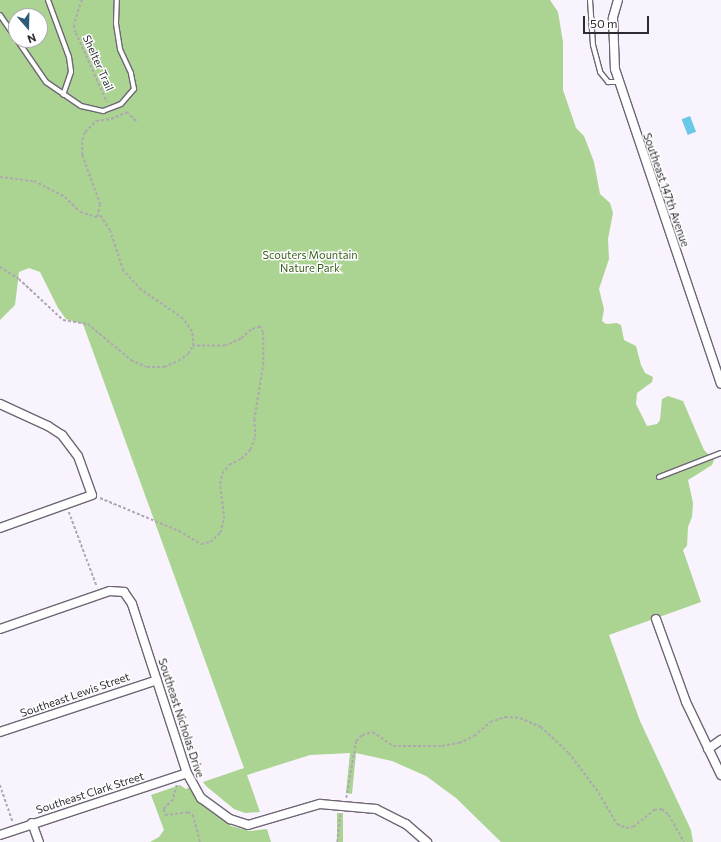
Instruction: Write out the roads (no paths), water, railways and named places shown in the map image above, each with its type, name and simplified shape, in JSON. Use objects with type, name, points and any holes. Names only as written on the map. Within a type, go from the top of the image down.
[{"type":"street","name":"Southeast 147th Avenue","points":[[618,0],[613,18],[612,42],[618,82],[721,384]]},
{"type":"street","points":[[0,404],[48,426],[62,436],[78,456],[92,495],[0,528]]},
{"type":"street","name":"Southeast Nicholas Drive","points":[[0,629],[99,595],[117,590],[124,592],[132,604],[187,772],[201,798],[238,823],[261,823],[320,804],[344,804],[376,809],[394,816],[427,842]]},
{"type":"street","points":[[656,619],[686,702],[721,775]]},
{"type":"street","name":"Southeast Lewis Street","points":[[0,732],[157,680]]},
{"type":"street","points":[[708,748],[721,740]]},
{"type":"street","name":"Southeast Clark Street","points":[[0,835],[187,772]]},
{"type":"street","points":[[32,823],[39,842]]},
{"type":"lane","points":[[48,0],[69,57],[71,72],[63,95]]},
{"type":"lane","points":[[0,15],[37,70],[63,95],[94,111],[111,109],[120,104],[134,89],[131,73],[120,49],[116,23],[117,0]]},
{"type":"lane","points":[[590,0],[593,45],[600,72],[608,82],[618,82]]},
{"type":"lane","points":[[659,477],[721,453]]},
{"type":"water","points":[[690,116],[696,132],[688,135],[682,119]]},
{"type":"park label","name":"Scouters Mountain Nature Park","points":[[310,262]]}]
